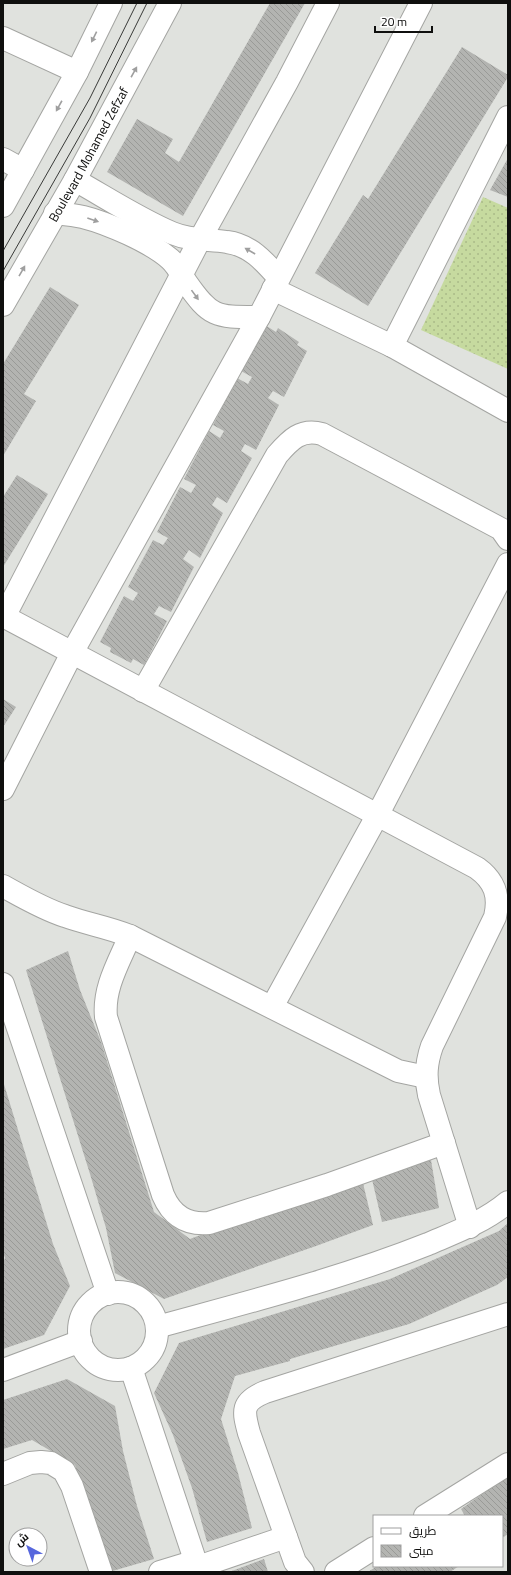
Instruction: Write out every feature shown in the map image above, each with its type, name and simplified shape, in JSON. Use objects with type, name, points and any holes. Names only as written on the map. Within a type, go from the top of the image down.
[{"type":"street","points":[[3,206],[77,72],[111,3]]},
{"type":"street","name":"Boulevard Mohamed Zefzaf","points":[[3,305],[75,180],[170,3]]},
{"type":"street","points":[[328,3],[287,82],[181,275],[4,616],[481,871],[491,881],[497,898],[497,908],[490,927],[432,1046],[426,1066],[426,1077],[444,1143],[470,1227]]},
{"type":"street","points":[[3,789],[72,653],[259,317],[420,3]]},
{"type":"street","points":[[3,38],[77,72]]},
{"type":"street","points":[[392,346],[508,117]]},
{"type":"street","points":[[3,160],[24,170]]},
{"type":"street","points":[[75,180],[168,231],[187,239],[227,242],[240,246],[261,258],[276,283],[508,411]]},
{"type":"street","points":[[55,213],[81,216],[95,221],[143,242],[169,258],[203,305],[214,314],[224,317],[259,317]]},
{"type":"street","points":[[143,691],[277,455],[289,442],[300,435],[311,431],[322,434],[501,529],[508,539]]},
{"type":"street","points":[[272,1007],[376,816],[508,564]]},
{"type":"street","points":[[3,886],[53,912],[104,926],[130,936],[398,1071],[426,1077]]},
{"type":"street","points":[[130,936],[108,987],[106,997],[106,1017],[163,1195],[173,1212],[180,1218],[190,1223],[209,1223],[327,1185],[444,1143]]},
{"type":"street","points":[[3,984],[108,1294]]},
{"type":"street","points":[[157,1327],[299,1287],[392,1258],[470,1227],[494,1214],[508,1202]]},
{"type":"street","points":[[108,1294],[129,1294],[139,1298],[154,1314],[157,1327],[156,1340],[151,1352],[143,1361],[132,1368],[119,1370],[106,1368],[95,1362],[86,1353],[81,1341],[81,1321],[84,1312],[98,1298],[108,1294]]},
{"type":"street","points":[[303,1572],[295,1562],[246,1421],[244,1410],[249,1400],[264,1392],[508,1314]]},
{"type":"street","points":[[3,1370],[81,1341]]},
{"type":"street","points":[[132,1368],[197,1567]]},
{"type":"street","points":[[3,1474],[30,1463],[41,1462],[51,1463],[64,1471],[72,1486],[101,1572]]},
{"type":"street","points":[[427,1515],[508,1464]]},
{"type":"street","points":[[160,1572],[197,1567],[286,1537]]},
{"type":"street","points":[[336,1572],[373,1549]]},
{"type":"green space","points":[[483,197],[508,208],[508,369],[421,330]]},
{"type":"building","points":[[270,3],[305,3],[183,216],[107,172],[137,119],[173,139],[165,153],[179,162]]},
{"type":"building","points":[[462,47],[508,75],[508,77],[368,306],[315,273],[363,195],[368,199]]},
{"type":"building","points":[[508,158],[508,197],[490,190]]},
{"type":"building","points":[[50,287],[79,305],[24,394],[36,401],[3,456],[3,364]]},
{"type":"building","points":[[265,325],[276,332],[278,328],[299,342],[297,345],[307,351],[284,397],[273,391],[268,398],[279,405],[256,450],[245,444],[241,451],[252,458],[227,503],[217,497],[212,505],[223,513],[200,558],[189,550],[183,559],[194,567],[171,612],[159,606],[154,614],[167,621],[144,665],[133,659],[131,663],[110,652],[111,648],[100,642],[124,596],[133,601],[138,593],[128,587],[153,540],[163,545],[168,538],[157,532],[180,487],[191,493],[196,485],[184,479],[209,431],[220,438],[224,431],[213,425],[237,378],[248,384],[252,377],[241,371]]},
{"type":"building","points":[[17,475],[48,494],[3,567],[3,497]]},
{"type":"building","points":[[3,699],[16,707],[3,727]]},
{"type":"building","points":[[68,951],[80,990],[101,1042],[154,1212],[190,1239],[244,1218],[362,1179],[373,1225],[164,1299],[115,1273],[106,1228],[26,970]]},
{"type":"building","points":[[3,1081],[53,1244],[70,1286],[44,1335],[3,1349],[3,1262],[5,1258],[3,1252]]},
{"type":"building","points":[[431,1160],[439,1208],[382,1222],[371,1175]]},
{"type":"building","points":[[508,1223],[508,1277],[497,1285],[409,1324],[290,1359],[290,1361],[235,1376],[221,1419],[238,1473],[252,1528],[207,1542],[192,1488],[173,1435],[154,1393],[179,1343],[390,1279],[499,1231]]},
{"type":"building","points":[[67,1379],[115,1406],[123,1451],[137,1506],[154,1559],[109,1572],[90,1519],[75,1465],[32,1440],[3,1449],[3,1400]]},
{"type":"building","points":[[508,1476],[508,1534],[503,1537],[503,1515],[464,1515],[461,1509]]},
{"type":"building","points":[[264,1559],[268,1572],[229,1572]]},
{"type":"building","points":[[376,1567],[458,1567],[450,1572],[368,1572]]},
{"type":"tram line","points":[[3,251],[90,98],[137,3]]},
{"type":"tram line","points":[[3,271],[90,118],[147,3]]}]
